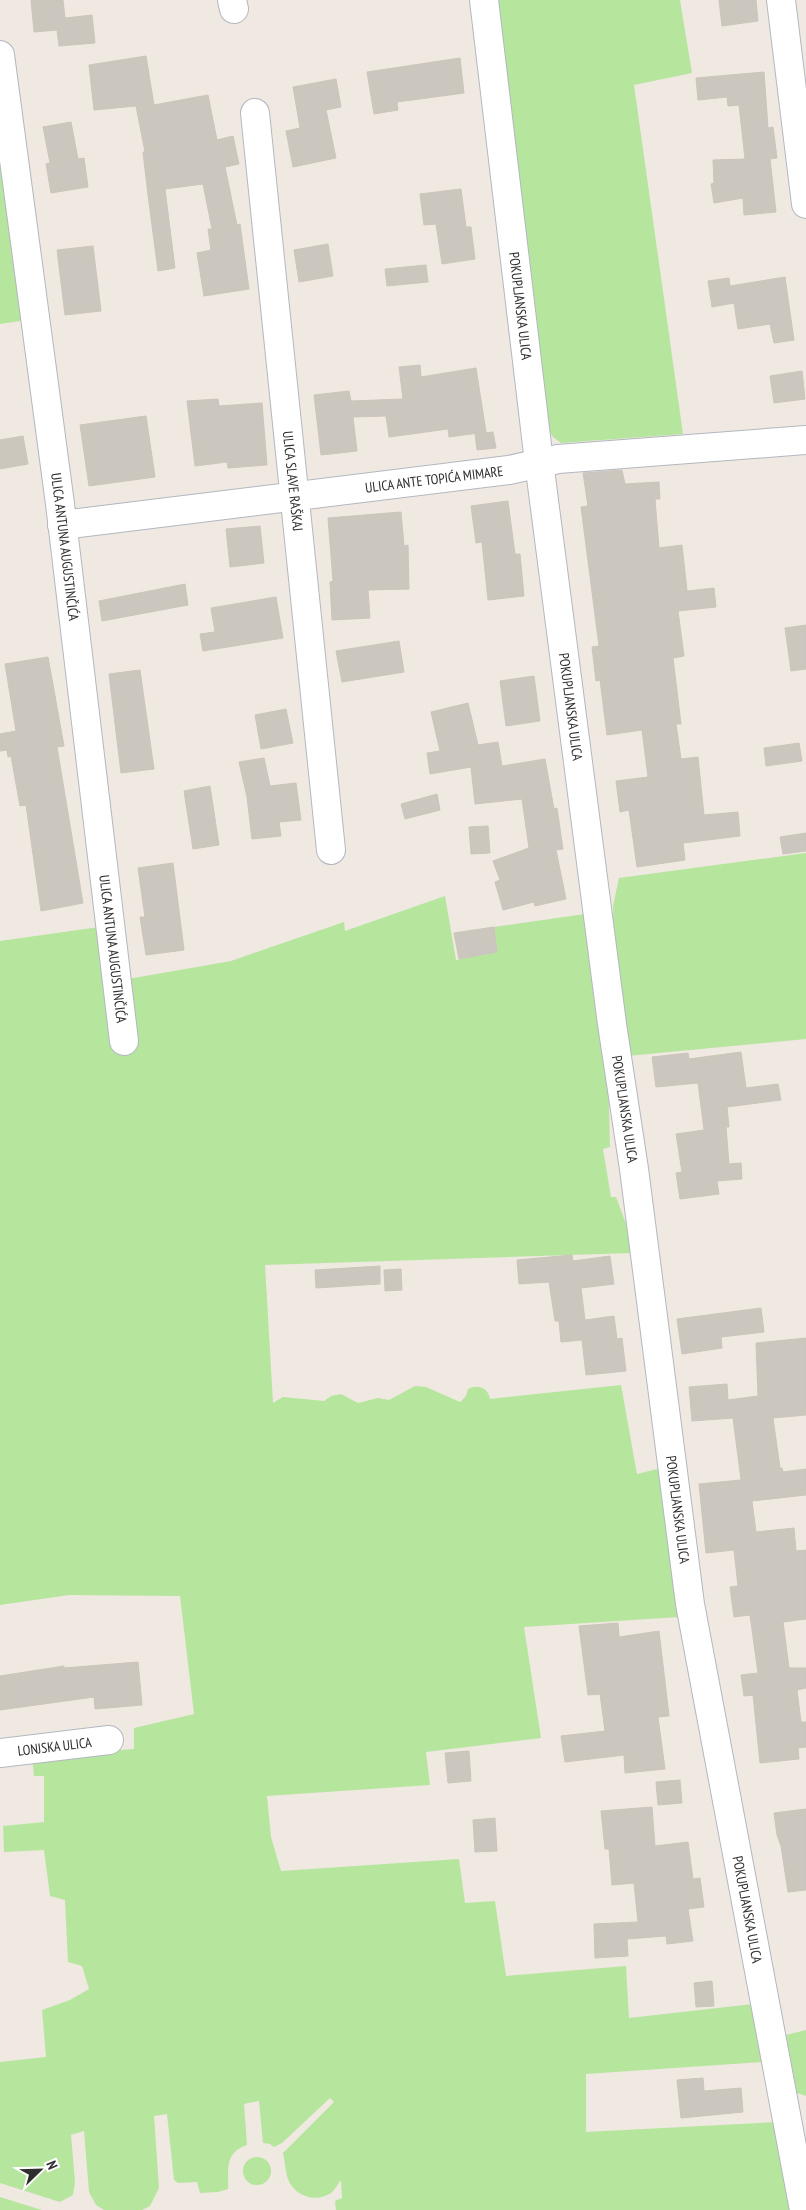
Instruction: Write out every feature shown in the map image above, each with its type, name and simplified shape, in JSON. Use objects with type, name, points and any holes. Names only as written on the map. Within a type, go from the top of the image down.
[{"type":"street","name":"POKUPLJANSKA ULICA","points":[[484,0],[539,462],[612,1024],[634,1169],[690,1604],[804,2210]]},
{"type":"street","points":[[781,0],[806,204]]},
{"type":"street","name":"ULICA ANTUNA AUGUSTINČIĆA","points":[[0,55],[62,525],[124,1041]]},
{"type":"street","name":"ULICA SLAVE RAŠKAJ","points":[[255,113],[331,850]]},
{"type":"street","name":"ULICA ANTE TOPIĆA MIMARE","points":[[62,525],[509,470],[539,462],[578,457],[806,440]]},
{"type":"street","name":"LONJSKA ULICA","points":[[0,1753],[109,1740]]},
{"type":"green space","points":[[494,0],[680,0],[692,73],[634,85],[683,434],[561,443],[552,436],[546,423]]},
{"type":"green space","points":[[0,119],[27,320],[0,324]]},
{"type":"green space","points":[[806,853],[806,1039],[627,1056],[614,964],[613,906],[619,878]]},
{"type":"green space","points":[[445,896],[456,960],[497,952],[494,927],[585,914],[608,1071],[610,1147],[603,1149],[611,1197],[616,1197],[632,1240],[632,1253],[265,1265],[273,1403],[283,1397],[324,1401],[331,1396],[341,1394],[358,1403],[378,1398],[389,1400],[415,1386],[426,1387],[460,1402],[466,1396],[468,1389],[475,1387],[485,1389],[490,1399],[621,1385],[637,1474],[661,1468],[679,1617],[524,1627],[541,1738],[426,1752],[430,1785],[267,1796],[271,1837],[281,1871],[459,1859],[465,1903],[495,1901],[506,1976],[626,1966],[629,2018],[753,2004],[762,2062],[586,2074],[586,2132],[776,2122],[796,2210],[336,2210],[335,2201],[342,2198],[341,2180],[332,2192],[325,2196],[318,2198],[305,2196],[299,2193],[290,2183],[286,2173],[283,2153],[334,2102],[330,2098],[282,2143],[274,2147],[263,2143],[259,2101],[244,2104],[247,2145],[234,2152],[228,2168],[228,2189],[218,2192],[200,2193],[197,2182],[178,2183],[174,2180],[167,2114],[154,2116],[159,2188],[150,2206],[142,2210],[104,2210],[96,2205],[89,2192],[84,2131],[71,2135],[75,2182],[73,2195],[60,2202],[0,2183],[0,2062],[46,2057],[42,2010],[70,2000],[89,1989],[82,1966],[68,1962],[65,1900],[50,1896],[44,1850],[4,1852],[3,1826],[44,1822],[44,1776],[34,1776],[32,1756],[134,1749],[134,1728],[194,1714],[180,1596],[69,1595],[0,1605],[0,941],[99,927],[111,982],[231,961],[344,922],[345,931]]},
{"type":"green space","points":[[806,2030],[806,2096],[797,2093],[786,2035]]},
{"type":"green space","points":[[257,2157],[267,2161],[271,2171],[267,2181],[257,2185],[247,2181],[243,2171],[247,2161]]},
{"type":"green space","points":[[0,2197],[42,2210],[0,2210]]},
{"type":"building","points":[[31,0],[63,0],[65,18],[92,15],[95,43],[59,46],[57,30],[34,32]]},
{"type":"building","points":[[719,0],[756,0],[758,21],[722,26]]},
{"type":"building","points":[[146,56],[154,105],[208,95],[217,140],[233,136],[239,164],[225,167],[237,225],[240,224],[249,289],[204,296],[197,253],[211,250],[208,229],[212,229],[203,184],[165,189],[175,268],[158,271],[143,152],[145,152],[136,106],[94,110],[89,65]]},
{"type":"building","points":[[460,58],[464,93],[397,102],[398,110],[374,114],[367,72]]},
{"type":"building","points":[[764,72],[768,128],[773,127],[777,158],[770,159],[776,212],[744,215],[743,198],[714,203],[711,184],[714,183],[713,160],[745,159],[739,105],[728,106],[727,97],[698,100],[696,78]]},
{"type":"building","points":[[336,79],[341,107],[326,110],[336,158],[293,167],[286,131],[300,128],[293,87]]},
{"type":"building","points":[[71,122],[78,159],[84,158],[88,187],[51,193],[46,164],[50,163],[43,127]]},
{"type":"building","points":[[461,189],[466,227],[471,227],[475,259],[442,264],[436,224],[424,225],[420,194]]},
{"type":"building","points":[[328,244],[333,276],[299,282],[294,250]]},
{"type":"building","points":[[93,246],[101,311],[65,315],[57,250]]},
{"type":"building","points":[[426,265],[428,282],[387,286],[385,269]]},
{"type":"building","points":[[785,277],[794,340],[774,343],[770,324],[738,329],[734,303],[712,307],[708,281],[729,278],[730,286]]},
{"type":"building","points":[[420,365],[421,377],[476,368],[486,432],[449,437],[448,429],[389,437],[386,416],[353,417],[357,451],[321,455],[314,395],[349,391],[351,401],[403,399],[399,367]]},
{"type":"building","points":[[802,371],[805,399],[774,403],[770,376]]},
{"type":"building","points":[[218,399],[219,406],[262,403],[267,465],[228,468],[227,462],[195,466],[187,401]]},
{"type":"building","points":[[146,416],[155,477],[89,486],[80,425]]},
{"type":"building","points":[[493,432],[496,448],[477,450],[475,434]]},
{"type":"building","points":[[23,436],[28,464],[0,469],[0,440]]},
{"type":"building","points":[[622,470],[625,484],[659,482],[660,499],[655,499],[659,548],[682,545],[687,591],[714,588],[716,607],[678,611],[684,656],[673,658],[681,724],[676,724],[681,759],[698,757],[704,815],[738,812],[740,836],[683,843],[685,860],[637,867],[629,810],[620,812],[616,781],[648,777],[642,730],[607,735],[600,680],[596,681],[592,647],[599,646],[581,507],[588,506],[583,473]]},
{"type":"building","points":[[508,501],[515,554],[520,554],[524,596],[488,600],[482,542],[476,543],[471,506]]},
{"type":"building","points":[[401,512],[404,546],[408,545],[409,589],[368,590],[370,618],[332,620],[330,582],[333,581],[328,518]]},
{"type":"building","points":[[260,526],[264,563],[230,567],[226,529]]},
{"type":"building","points":[[185,584],[188,605],[102,621],[99,601]]},
{"type":"building","points":[[276,597],[283,638],[203,651],[200,634],[215,632],[211,608]]},
{"type":"building","points":[[806,625],[806,669],[791,671],[785,628]]},
{"type":"building","points":[[399,641],[404,672],[342,682],[336,651]]},
{"type":"building","points":[[48,657],[64,746],[57,747],[83,903],[41,911],[26,805],[20,806],[11,756],[8,757],[7,750],[0,751],[0,734],[16,731],[5,664]]},
{"type":"building","points":[[140,670],[154,769],[121,773],[109,674]]},
{"type":"building","points":[[534,676],[540,721],[506,726],[500,681]]},
{"type":"building","points":[[468,703],[478,745],[498,742],[502,766],[545,759],[554,809],[557,808],[563,849],[556,850],[566,899],[535,906],[534,902],[503,910],[495,882],[500,880],[493,861],[529,848],[522,799],[475,804],[471,767],[430,774],[427,753],[440,751],[431,712]]},
{"type":"building","points":[[286,709],[293,743],[261,749],[255,715]]},
{"type":"building","points":[[799,743],[802,761],[766,766],[764,748]]},
{"type":"building","points":[[264,758],[270,786],[296,783],[301,820],[279,822],[281,836],[252,839],[247,797],[239,762]]},
{"type":"building","points":[[210,786],[219,845],[193,849],[184,791]]},
{"type":"building","points":[[437,794],[440,810],[405,819],[401,804]]},
{"type":"building","points":[[488,826],[490,853],[471,854],[469,827]]},
{"type":"building","points":[[806,833],[806,851],[783,854],[780,837]]},
{"type":"building","points":[[173,863],[184,950],[146,955],[140,917],[145,917],[138,868]]},
{"type":"building","points":[[494,927],[497,952],[459,959],[454,933]]},
{"type":"building","points":[[741,1052],[746,1088],[778,1084],[781,1100],[727,1107],[729,1127],[726,1127],[729,1164],[741,1163],[742,1179],[717,1181],[719,1194],[680,1199],[676,1173],[682,1172],[676,1134],[704,1130],[698,1083],[656,1087],[652,1057],[688,1053],[689,1059]]},
{"type":"building","points":[[572,1255],[573,1261],[610,1256],[614,1284],[581,1288],[585,1320],[614,1316],[617,1339],[622,1338],[626,1371],[586,1375],[582,1340],[561,1342],[559,1321],[555,1321],[549,1282],[519,1284],[517,1260]]},
{"type":"building","points":[[380,1266],[380,1284],[316,1288],[315,1270]]},
{"type":"building","points":[[401,1269],[402,1290],[385,1291],[384,1270]]},
{"type":"building","points":[[761,1308],[764,1332],[721,1337],[722,1348],[682,1354],[677,1319]]},
{"type":"building","points":[[806,1338],[806,1415],[773,1418],[780,1468],[782,1468],[783,1472],[806,1469],[806,1495],[752,1501],[756,1532],[794,1528],[796,1551],[806,1550],[806,1619],[783,1622],[789,1668],[806,1668],[806,1688],[797,1690],[801,1722],[806,1722],[806,1747],[798,1748],[799,1759],[760,1763],[753,1695],[744,1696],[741,1675],[758,1673],[750,1615],[734,1617],[730,1587],[738,1586],[734,1550],[706,1553],[699,1484],[741,1480],[733,1418],[692,1421],[689,1387],[727,1384],[728,1400],[758,1396],[756,1343]]},
{"type":"building","points":[[618,1623],[619,1637],[659,1631],[669,1716],[658,1717],[665,1769],[625,1773],[624,1755],[565,1762],[561,1736],[605,1731],[600,1694],[588,1695],[579,1626]]},
{"type":"building","points":[[138,1662],[142,1705],[95,1709],[94,1697],[0,1710],[0,1676],[64,1666],[64,1668]]},
{"type":"building","points":[[469,1751],[471,1781],[448,1783],[445,1753]]},
{"type":"building","points":[[680,1780],[682,1803],[658,1805],[656,1782]]},
{"type":"building","points":[[652,1807],[655,1846],[688,1842],[693,1879],[700,1878],[704,1907],[688,1909],[693,1941],[667,1944],[666,1936],[627,1939],[628,1956],[595,1958],[594,1924],[638,1922],[634,1883],[612,1885],[609,1849],[605,1849],[601,1811]]},
{"type":"building","points":[[806,1809],[806,1890],[788,1892],[774,1813]]},
{"type":"building","points":[[495,1818],[497,1851],[475,1852],[473,1820]]},
{"type":"building","points":[[712,1981],[714,2006],[696,2007],[694,1983]]},
{"type":"building","points":[[703,2078],[704,2091],[741,2088],[743,2112],[681,2118],[677,2080]]}]
